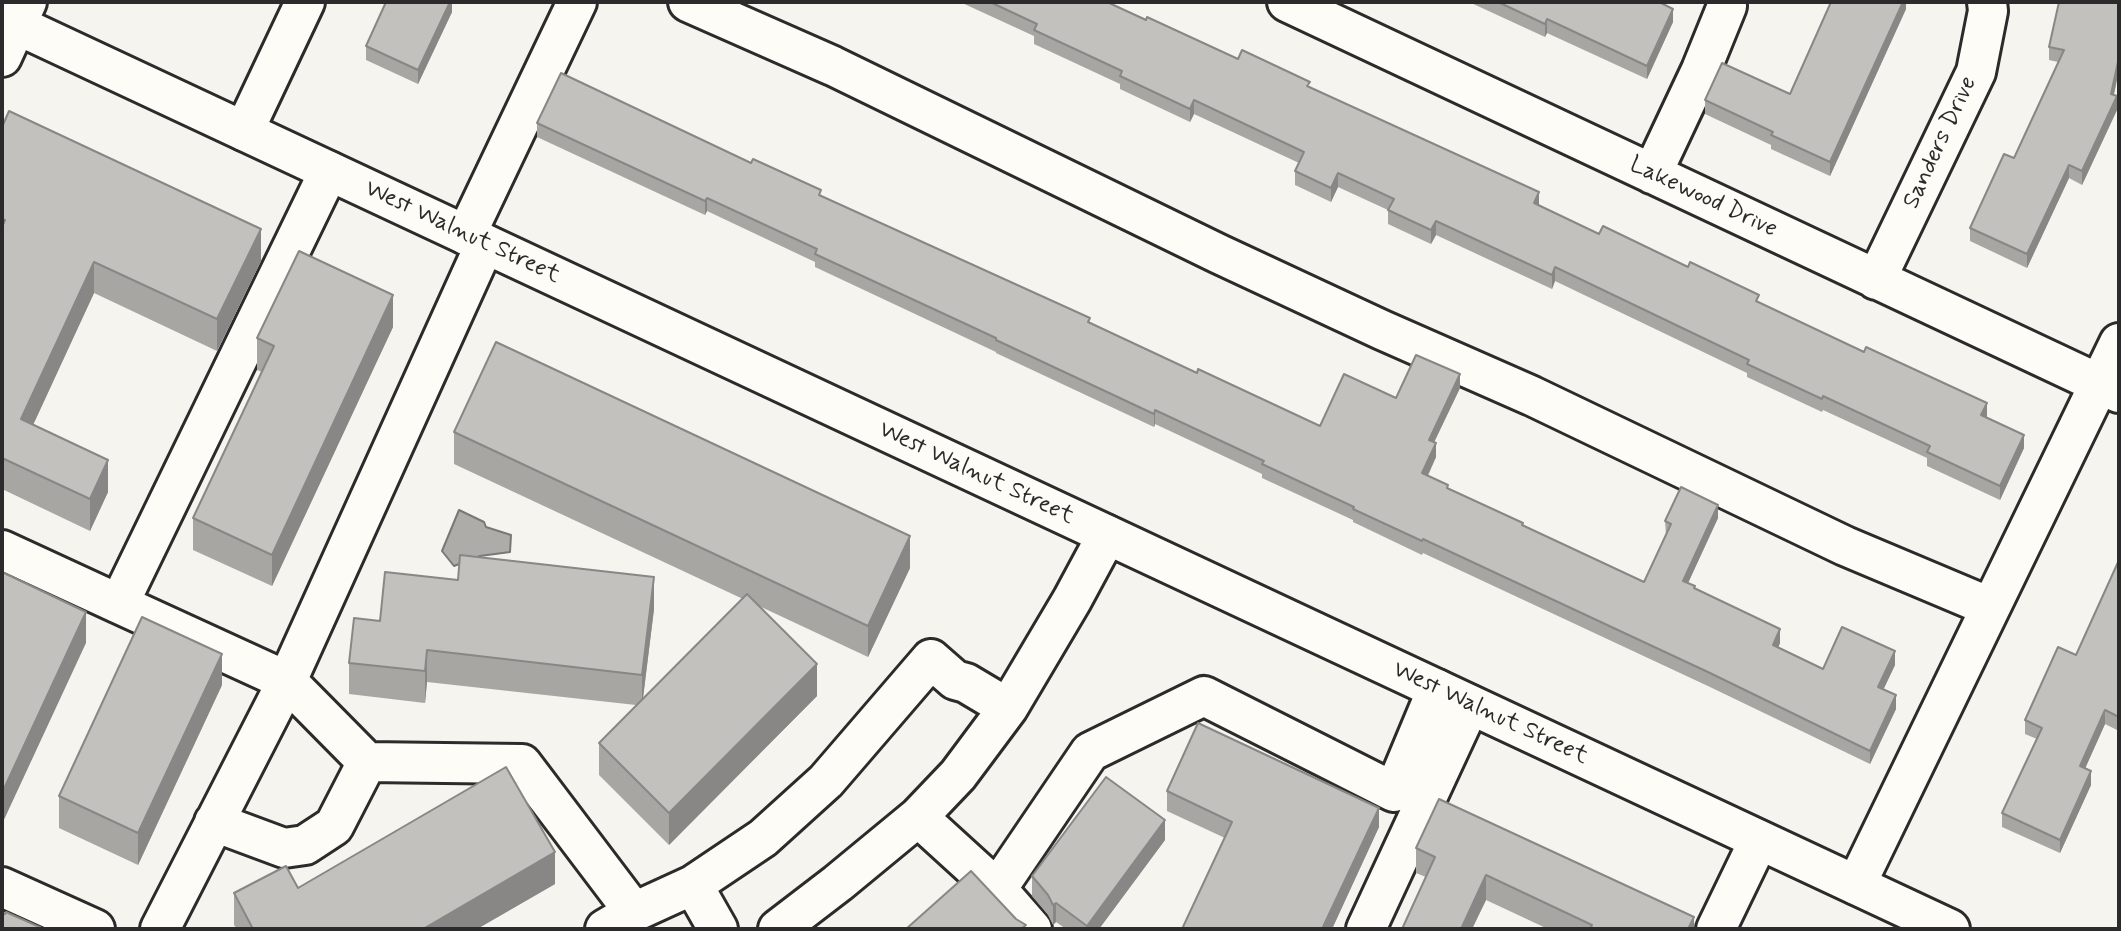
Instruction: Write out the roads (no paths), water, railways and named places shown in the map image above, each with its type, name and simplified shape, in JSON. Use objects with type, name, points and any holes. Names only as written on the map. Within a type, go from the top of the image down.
[{"type":"main road","points":[[244,131],[305,2]]},
{"type":"main road","points":[[160,929],[287,681],[578,2]]},
{"type":"main road","points":[[688,2],[833,66],[1219,254],[1532,396],[1845,546],[1990,607]]},
{"type":"main road","name":"Lakewood Drive","points":[[1287,2],[2110,388]]},
{"type":"main road","points":[[1652,174],[1701,70],[1727,2]]},
{"type":"main road","name":"Sanders Drive","points":[[1876,279],[1976,72],[1988,11],[1987,2]]},
{"type":"main road","name":"West Walnut Street","points":[[12,25],[330,171],[1950,929]]},
{"type":"main road","points":[[119,604],[330,171]]},
{"type":"main road","points":[[1856,885],[1990,607],[2110,388],[2119,343]]},
{"type":"main road","points":[[778,929],[918,817],[958,775],[1008,708],[1107,535]]},
{"type":"main road","points":[[2,550],[287,681],[367,762],[522,764],[620,921],[693,885],[763,838],[826,780],[931,659],[955,680],[966,683],[1008,708]]},
{"type":"main road","points":[[997,889],[1090,752],[1204,696],[1394,792],[1454,697]]},
{"type":"main road","points":[[1366,929],[1454,697]]},
{"type":"main road","points":[[214,822],[284,848],[305,845],[334,826],[367,762]]},
{"type":"main road","points":[[918,817],[997,889],[1032,929]]},
{"type":"main road","points":[[1716,929],[1759,840]]},
{"type":"main road","points":[[693,885],[718,929]]},
{"type":"main road","points":[[2,887],[95,929]]}]
